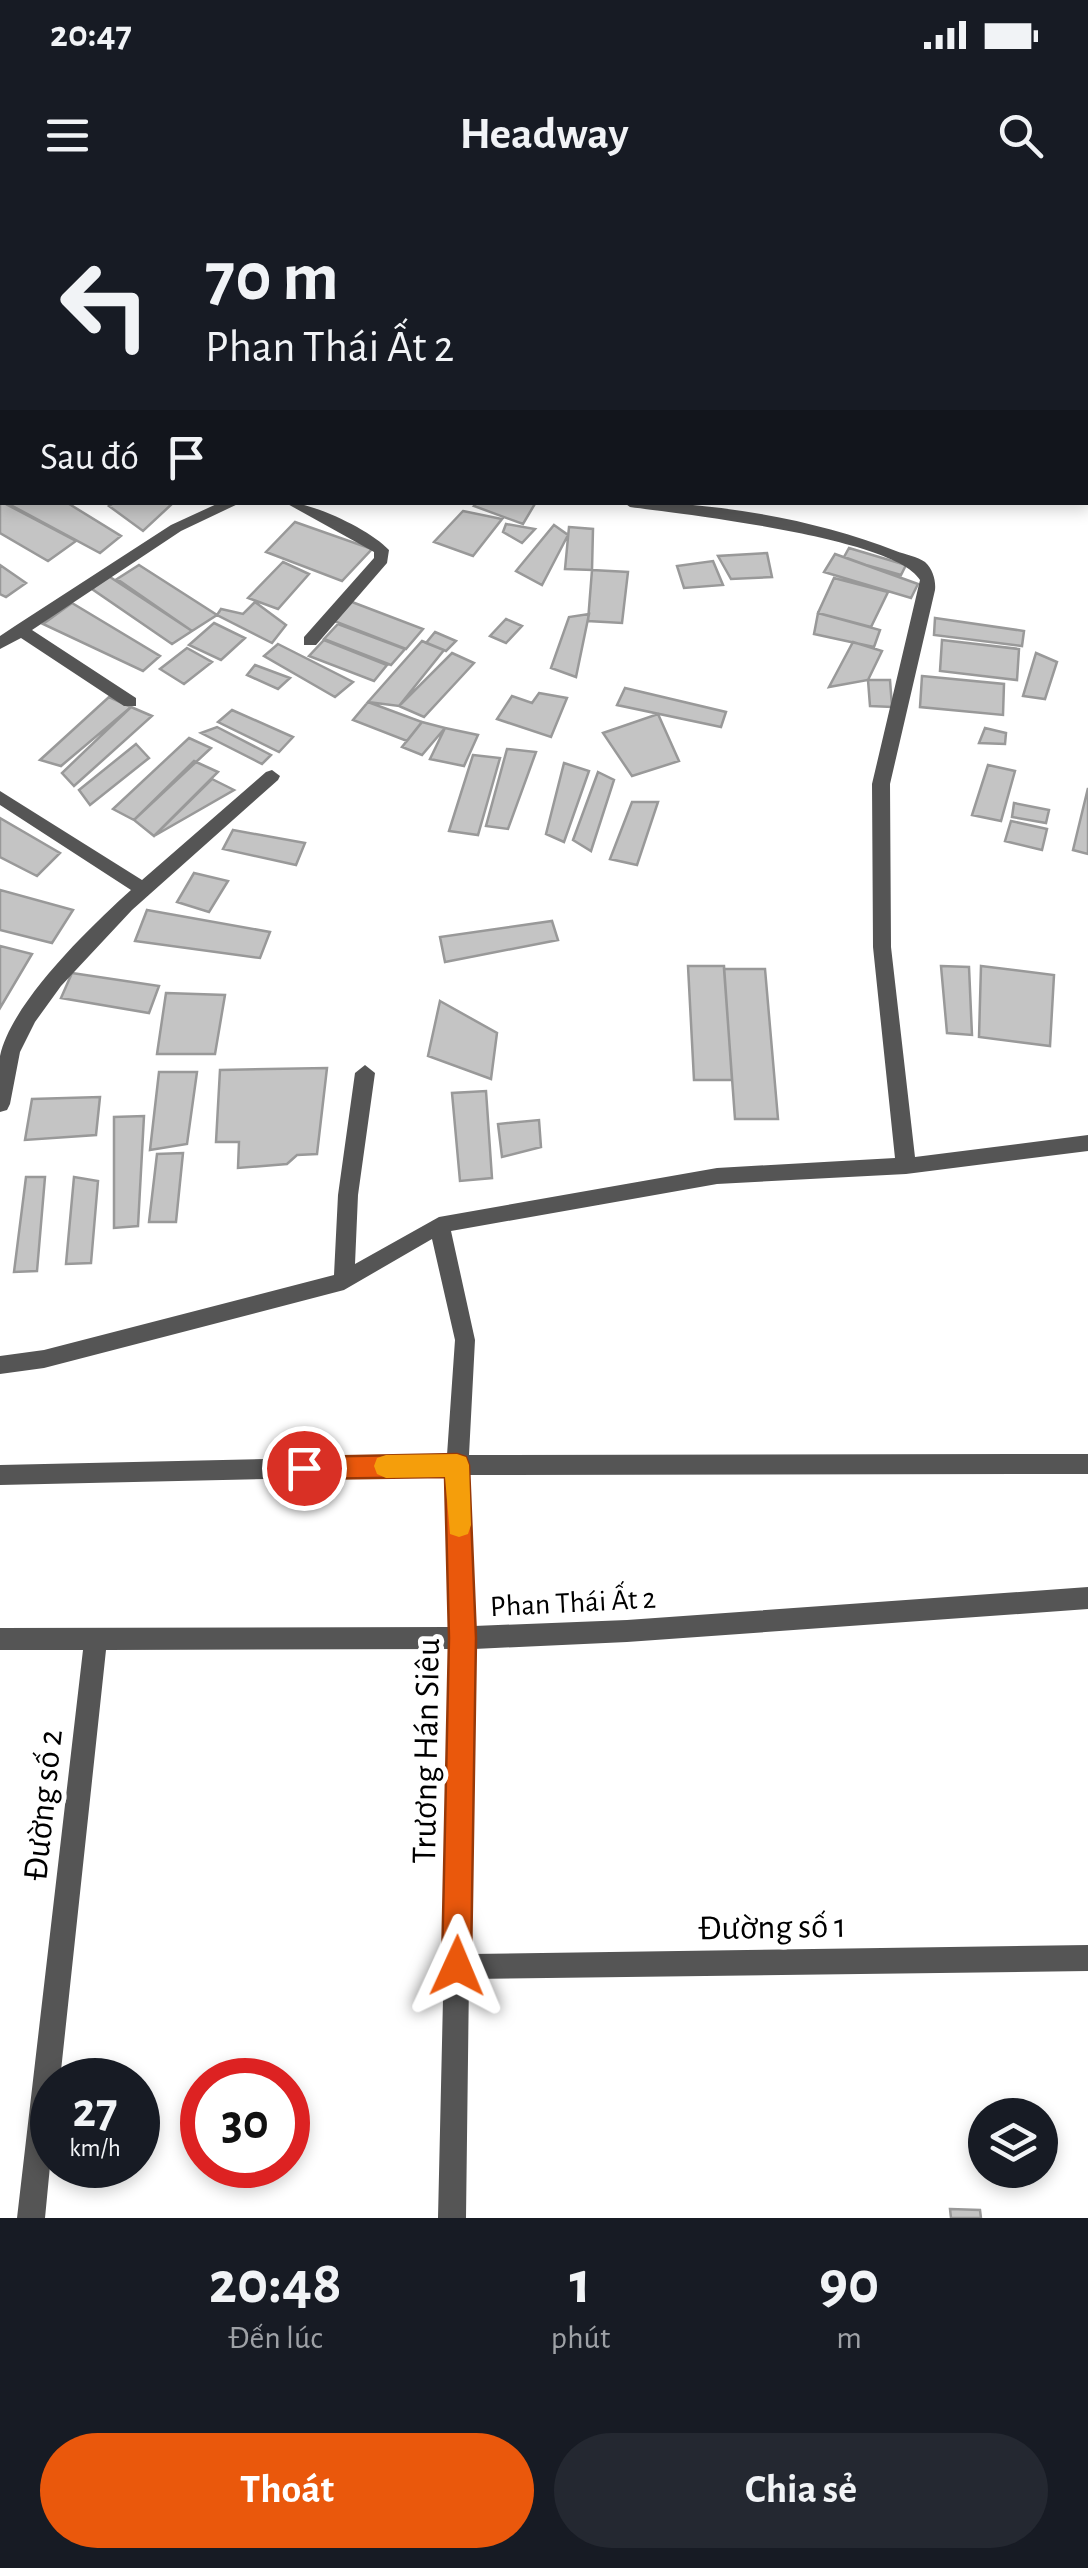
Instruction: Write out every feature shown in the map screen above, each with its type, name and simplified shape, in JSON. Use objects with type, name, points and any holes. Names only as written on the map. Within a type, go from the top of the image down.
[{"type":"street","points":[[0,644],[176,528],[222,505]]},
{"type":"street","points":[[297,505],[373,544],[381,550],[382,559],[310,640]]},
{"type":"street","points":[[651,505],[772,522],[833,536],[920,566],[928,580],[881,784],[878,836],[882,946],[906,1166]]},
{"type":"street","points":[[21,630],[130,702]]},
{"type":"street","points":[[0,1104],[12,1049],[50,984],[145,890],[272,776]]},
{"type":"street","points":[[0,796],[145,890]]},
{"type":"street","points":[[344,1280],[348,1195],[364,1073]]},
{"type":"street","points":[[0,1365],[44,1359],[344,1280],[439,1225],[717,1176],[906,1166],[1088,1143]]},
{"type":"street","name":"Trương Hán Siêu","points":[[439,1225],[464,1340],[457,1465],[462,1638],[452,2218]]},
{"type":"street","points":[[0,1474],[457,1465],[1088,1464]]},
{"type":"street","name":"Phan Thái Ất 2","points":[[0,1638],[462,1638],[1088,1598]]},
{"type":"street","name":"Đường số 2","points":[[30,2218],[96,1638]]},
{"type":"street","name":"Đường số 1","points":[[457,1966],[1088,1958]]},
{"type":"building","points":[[0,505],[8,505],[76,541],[48,561],[0,533]]},
{"type":"building","points":[[11,505],[71,505],[121,536],[100,553]]},
{"type":"building","points":[[110,505],[171,505],[143,531]]},
{"type":"building","points":[[475,505],[534,505],[523,524]]},
{"type":"building","points":[[463,511],[502,519],[473,556],[434,542]]},
{"type":"building","points":[[295,522],[372,549],[342,581],[266,552]]},
{"type":"building","points":[[506,524],[535,529],[522,543],[503,532]]},
{"type":"building","points":[[554,525],[568,535],[542,585],[516,571]]},
{"type":"building","points":[[569,527],[593,529],[592,570],[565,569]]},
{"type":"building","points":[[849,548],[906,565],[901,575],[866,565],[844,557]]},
{"type":"building","points":[[767,553],[772,577],[731,579],[718,556]]},
{"type":"building","points":[[835,554],[918,584],[911,598],[824,572]]},
{"type":"building","points":[[713,561],[723,585],[684,588],[677,566]]},
{"type":"building","points":[[283,562],[309,574],[278,609],[248,598]]},
{"type":"building","points":[[0,565],[26,583],[6,597],[0,594]]},
{"type":"building","points":[[139,565],[217,615],[192,631],[117,579]]},
{"type":"building","points":[[592,570],[628,572],[622,623],[588,621]]},
{"type":"building","points":[[107,575],[192,631],[172,644],[92,589]]},
{"type":"building","points":[[834,578],[888,592],[871,627],[818,613]]},
{"type":"building","points":[[255,602],[286,625],[272,643],[217,615],[221,609],[243,614]]},
{"type":"building","points":[[352,602],[423,629],[406,649],[334,621]]},
{"type":"building","points":[[72,603],[160,656],[143,671],[43,624]]},
{"type":"building","points":[[818,613],[880,630],[874,647],[814,634]]},
{"type":"building","points":[[589,614],[576,677],[551,668],[569,617]]},
{"type":"building","points":[[935,618],[1024,631],[1022,646],[934,635]]},
{"type":"building","points":[[506,619],[522,626],[506,643],[490,636]]},
{"type":"building","points":[[214,623],[245,638],[221,660],[189,645]]},
{"type":"building","points":[[338,624],[405,649],[391,665],[324,639]]},
{"type":"building","points":[[435,632],[456,641],[446,651],[426,643]]},
{"type":"building","points":[[324,640],[387,665],[374,681],[309,656]]},
{"type":"building","points":[[942,640],[1019,649],[1017,680],[940,671]]},
{"type":"building","points":[[422,641],[444,650],[399,706],[368,702]]},
{"type":"building","points":[[853,642],[882,651],[868,680],[829,687]]},
{"type":"building","points":[[278,644],[353,682],[335,697],[264,656]]},
{"type":"building","points":[[187,648],[212,662],[184,684],[160,669]]},
{"type":"building","points":[[452,653],[474,663],[424,717],[399,706]]},
{"type":"building","points":[[1036,653],[1057,662],[1045,699],[1023,696]]},
{"type":"building","points":[[255,665],[290,678],[278,689],[247,675]]},
{"type":"building","points":[[922,676],[1004,684],[1003,715],[920,707]]},
{"type":"building","points":[[868,680],[890,680],[892,707],[870,706]]},
{"type":"building","points":[[625,688],[726,712],[721,727],[617,705]]},
{"type":"building","points":[[539,693],[567,698],[551,737],[497,719],[512,696],[532,703]]},
{"type":"building","points":[[109,697],[131,707],[61,766],[40,760]]},
{"type":"building","points":[[368,702],[422,722],[407,741],[353,720]]},
{"type":"building","points":[[131,707],[152,716],[74,786],[62,773]]},
{"type":"building","points":[[232,710],[293,737],[279,752],[218,722]]},
{"type":"building","points":[[658,714],[679,761],[632,776],[603,733]]},
{"type":"building","points":[[422,722],[445,728],[422,755],[402,747]]},
{"type":"building","points":[[217,727],[271,755],[262,764],[201,733]]},
{"type":"building","points":[[445,728],[478,735],[464,766],[430,759]]},
{"type":"building","points":[[985,728],[1006,733],[1005,744],[979,743]]},
{"type":"building","points":[[189,738],[211,748],[134,820],[113,809]]},
{"type":"building","points":[[136,744],[149,758],[90,805],[79,790]]},
{"type":"building","points":[[507,749],[536,752],[508,829],[486,826]]},
{"type":"building","points":[[473,755],[500,758],[478,835],[449,831]]},
{"type":"building","points":[[194,761],[218,772],[154,836],[134,820]]},
{"type":"building","points":[[564,763],[589,771],[564,842],[546,834]]},
{"type":"building","points":[[988,765],[1015,771],[1001,821],[972,815]]},
{"type":"building","points":[[598,772],[614,780],[591,851],[573,840]]},
{"type":"building","points":[[212,779],[234,790],[154,836]]},
{"type":"building","points":[[1088,788],[1088,854],[1073,850]]},
{"type":"building","points":[[632,802],[658,802],[637,865],[610,859]]},
{"type":"building","points":[[1014,803],[1049,810],[1046,823],[1012,817]]},
{"type":"building","points":[[0,818],[60,853],[37,876],[0,857]]},
{"type":"building","points":[[1011,821],[1047,829],[1042,850],[1005,841]]},
{"type":"building","points":[[233,830],[305,843],[296,865],[223,849]]},
{"type":"building","points":[[194,873],[228,881],[209,912],[177,902]]},
{"type":"building","points":[[0,890],[73,910],[52,943],[0,930]]},
{"type":"building","points":[[147,910],[270,932],[260,958],[135,941]]},
{"type":"building","points":[[552,921],[558,940],[445,962],[440,937]]},
{"type":"building","points":[[0,946],[32,954],[0,1008]]},
{"type":"building","points":[[688,966],[724,966],[732,1080],[694,1080]]},
{"type":"building","points":[[941,966],[969,967],[972,1035],[947,1033]]},
{"type":"building","points":[[981,966],[1054,975],[1050,1046],[979,1037]]},
{"type":"building","points":[[724,969],[765,969],[778,1119],[735,1119]]},
{"type":"building","points":[[72,973],[159,986],[149,1013],[61,998]]},
{"type":"building","points":[[166,993],[225,995],[215,1054],[157,1054]]},
{"type":"building","points":[[440,1001],[497,1033],[491,1079],[428,1056]]},
{"type":"building","points":[[327,1068],[317,1154],[297,1155],[287,1164],[238,1168],[239,1142],[216,1142],[220,1070]]},
{"type":"building","points":[[159,1072],[197,1072],[187,1144],[150,1150]]},
{"type":"building","points":[[486,1091],[492,1178],[460,1181],[452,1093]]},
{"type":"building","points":[[100,1097],[96,1135],[25,1140],[32,1099]]},
{"type":"building","points":[[144,1116],[138,1226],[114,1228],[114,1117]]},
{"type":"building","points":[[539,1120],[541,1147],[502,1157],[498,1124]]},
{"type":"building","points":[[183,1153],[176,1222],[149,1222],[157,1154]]},
{"type":"building","points":[[26,1177],[45,1177],[37,1271],[14,1272]]},
{"type":"building","points":[[74,1177],[98,1181],[91,1263],[66,1264]]},
{"type":"building","points":[[950,2209],[980,2210],[981,2218],[951,2218]]},
{"type":"slow traffic","points":[[386,1466],[457,1465],[459,1525]]},
{"type":"route","points":[[304,1468],[457,1465],[462,1638],[457,1966]]}]
